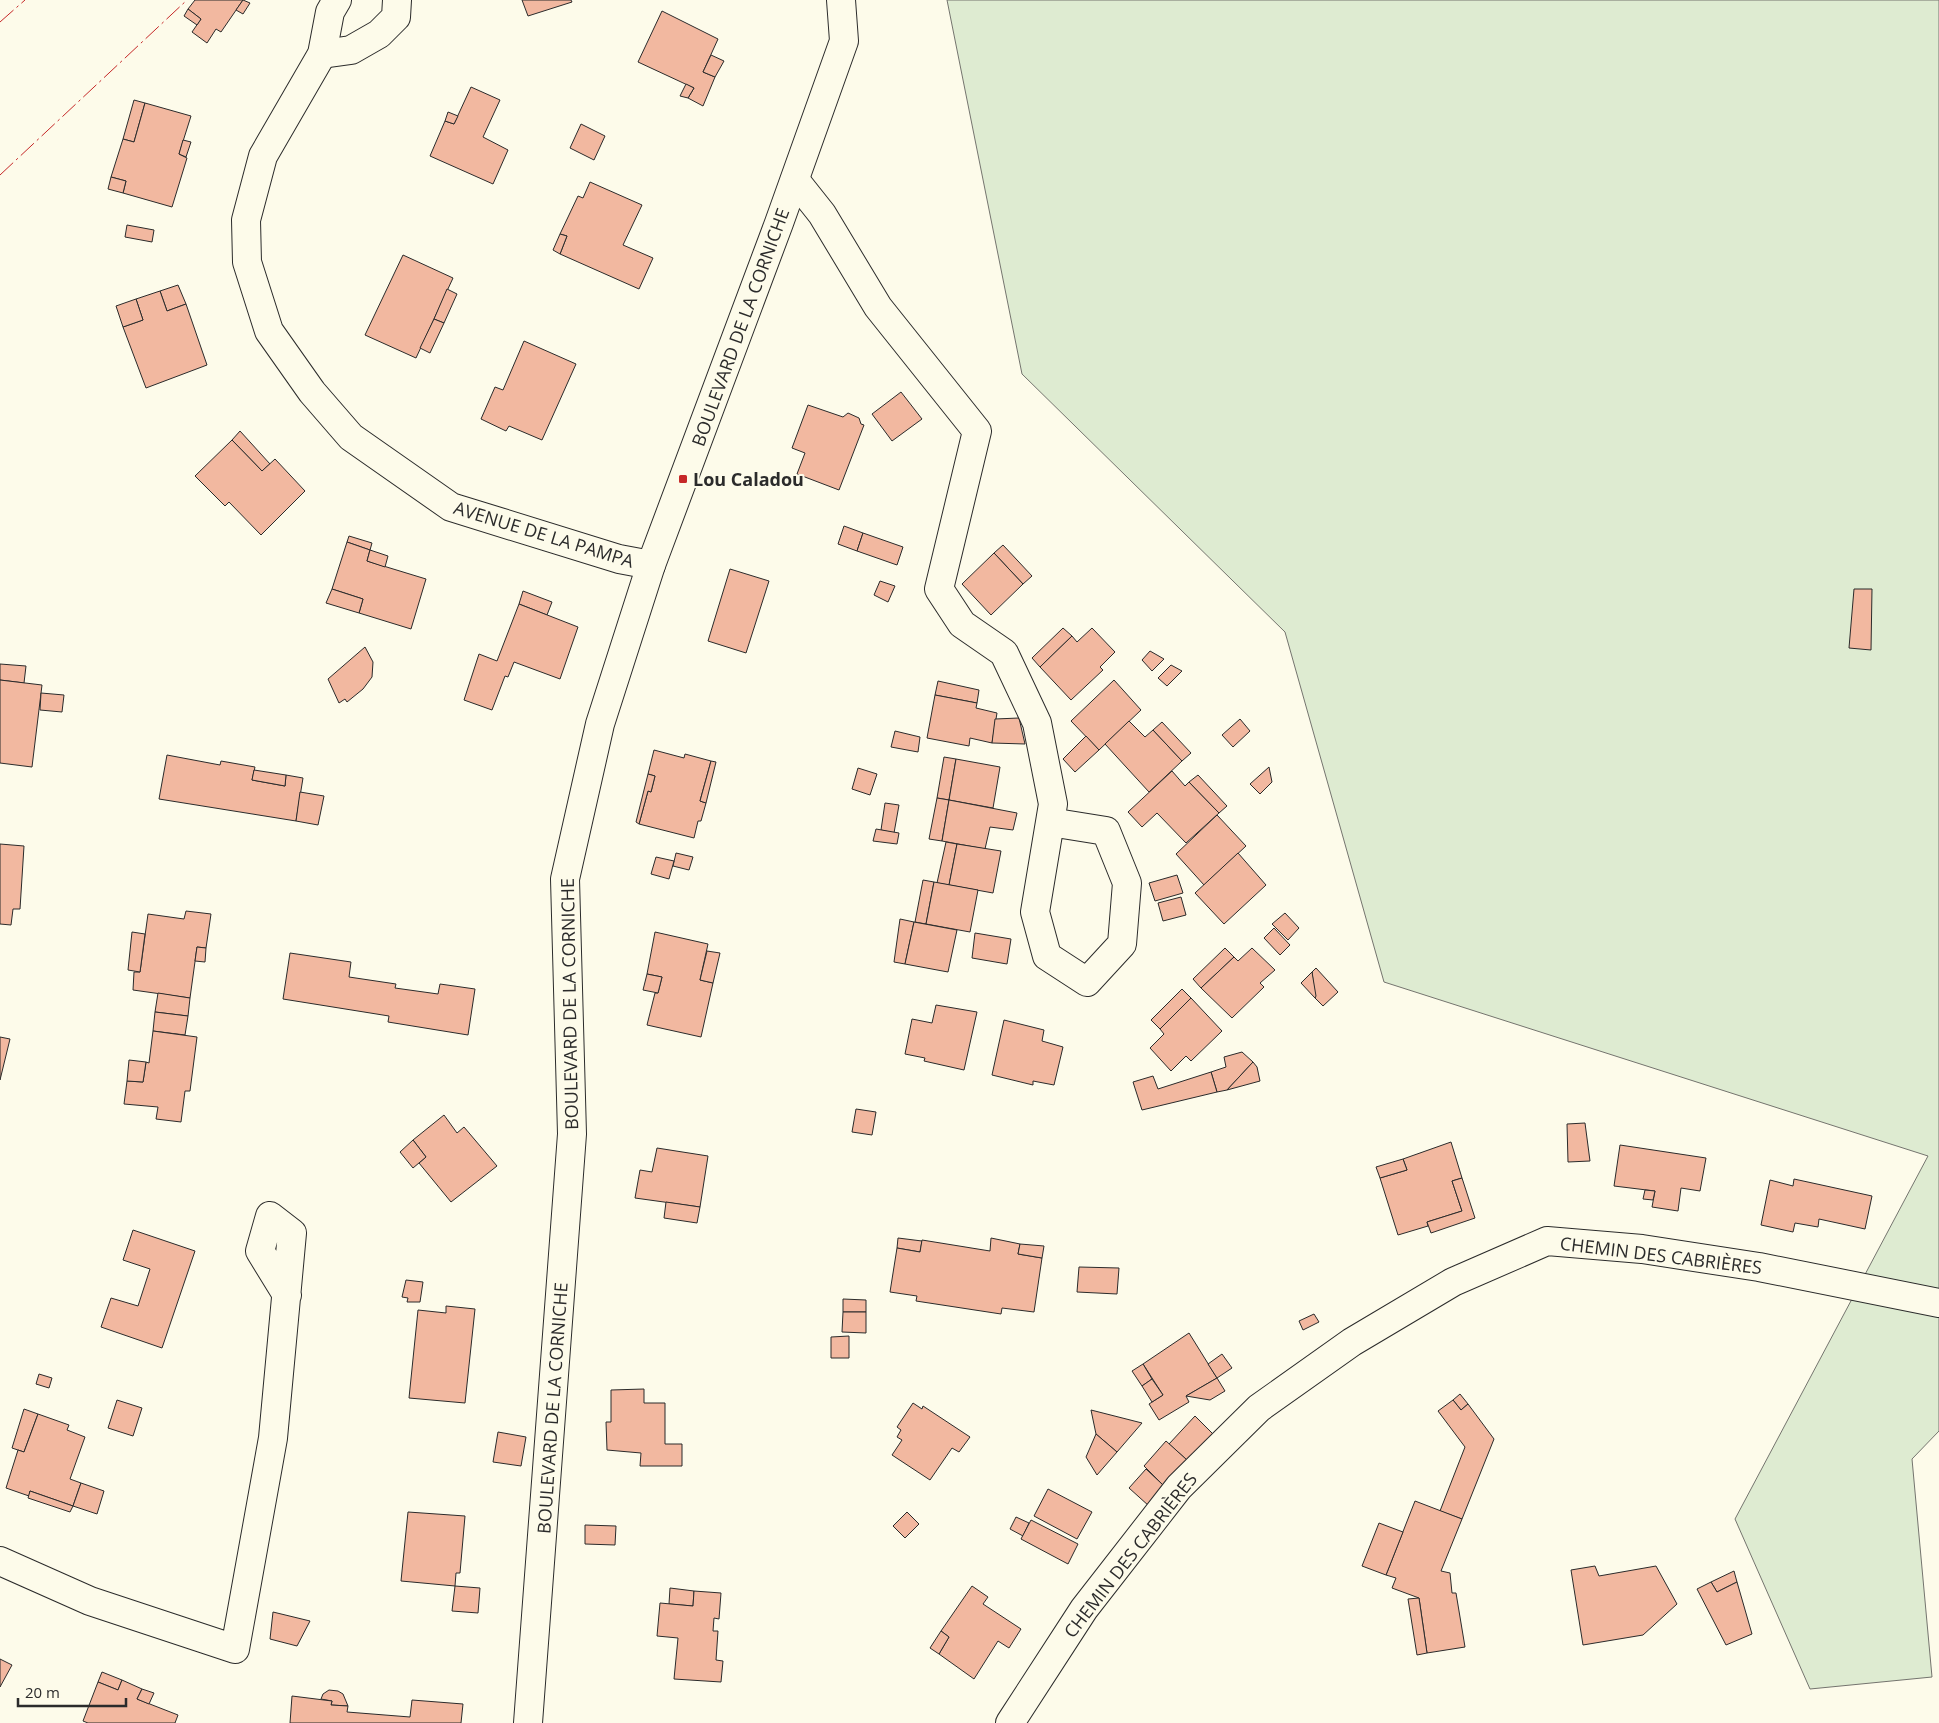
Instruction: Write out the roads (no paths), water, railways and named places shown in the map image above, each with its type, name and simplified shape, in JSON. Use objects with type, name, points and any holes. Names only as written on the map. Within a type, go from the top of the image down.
[{"type":"street","name":"AVENUE DE LA PAMPA","points":[[337,0],[330,12],[322,54],[263,156],[246,220],[247,262],[269,331],[312,392],[351,437],[452,508],[619,560],[651,565]]},
{"type":"street","points":[[322,54],[351,50],[379,34],[396,17],[397,0]]},
{"type":"street","name":"BOULEVARD DE LA CORNICHE","points":[[528,1723],[572,1134],[565,879],[600,724],[651,565],[795,180],[844,41],[841,0]]},
{"type":"street","points":[[795,180],[822,214],[878,307],[977,430],[939,589],[962,624],[1004,653],[1037,723],[1053,804],[1050,822],[1035,912],[1047,956],[1087,982],[1122,944],[1127,883],[1106,831],[1050,822]]},
{"type":"street","name":"CHEMIN DES CABRIÈRES","points":[[1010,1723],[1084,1609],[1179,1487],[1259,1408],[1352,1342],[1453,1282],[1547,1241],[1642,1249],[1758,1267],[1939,1303]]},
{"type":"street","points":[[0,1561],[90,1601],[235,1648],[273,1438],[287,1295]]},
{"type":"place","name":"Lou Caladou","points":[[683,479]]}]
